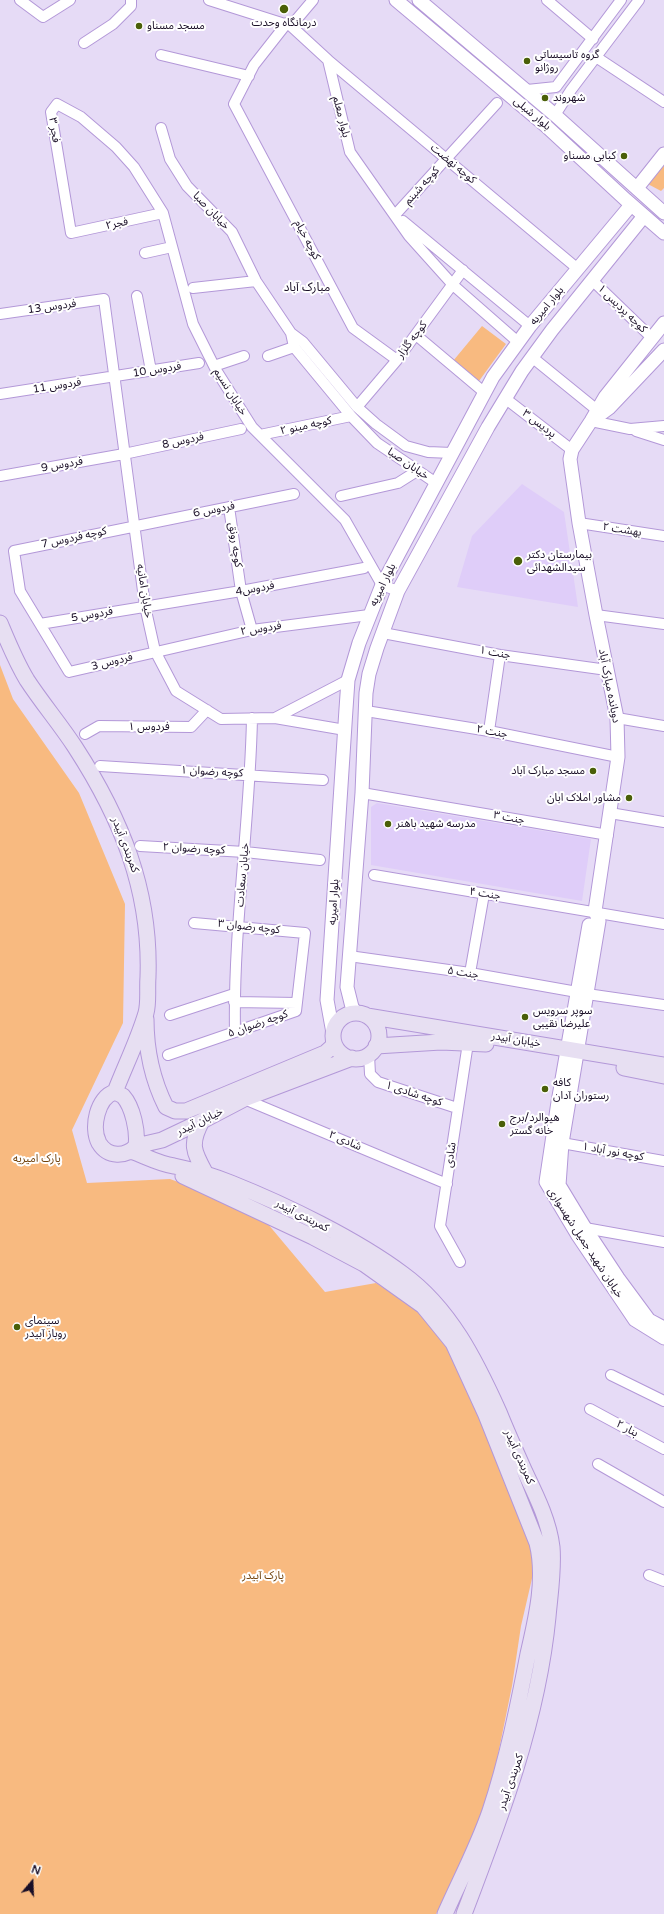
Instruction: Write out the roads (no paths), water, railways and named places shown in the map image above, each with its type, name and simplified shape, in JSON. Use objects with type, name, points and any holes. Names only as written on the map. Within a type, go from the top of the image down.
[{"type":"main road","name":"کمربندی آبیدر","points":[[0,623],[8,645],[27,680],[70,739],[97,780],[118,825],[137,874],[146,922],[148,965],[146,1012],[115,1092]]},
{"type":"main road","name":"خیابان آبیدر","points":[[146,1012],[147,1049],[151,1070],[166,1107],[175,1111],[186,1111],[325,1053],[334,1039]]},
{"type":"main road","name":"خیابان آبیدر","points":[[361,1015],[572,1053],[664,1076]]},
{"type":"main road","points":[[361,1015],[372,1020],[378,1033],[372,1050],[364,1057],[352,1058],[345,1056],[334,1039],[335,1027],[343,1017],[361,1015]]},
{"type":"main road","name":"خیابان آبیدر","points":[[372,1050],[419,1042],[484,1043],[664,1065]]},
{"type":"main road","name":"خیابان آبیدر","points":[[134,1148],[162,1140],[244,1099],[352,1058]]},
{"type":"main road","points":[[115,1092],[123,1096],[129,1108],[137,1135],[134,1148],[124,1155],[118,1155],[104,1149],[99,1142],[96,1123],[98,1110],[108,1094],[115,1092]]},
{"type":"main road","points":[[202,1121],[195,1135],[194,1148],[195,1156],[206,1174]]},
{"type":"main road","name":"کمربندی آبیدر","points":[[134,1148],[172,1166],[187,1168],[206,1174],[284,1206],[347,1239],[404,1274],[440,1306],[465,1344],[487,1385],[541,1507],[552,1545],[552,1576],[543,1660],[534,1709],[521,1756],[464,1914]]},
{"type":"main road","name":"کمربندی آبیدر","points":[[172,1166],[178,1174],[216,1190],[313,1237],[364,1264],[423,1306],[453,1343],[486,1415],[537,1543],[540,1556],[541,1578],[534,1627],[508,1745],[490,1811],[445,1914]]},
{"type":"street","points":[[20,0],[43,17],[70,0]]},
{"type":"street","points":[[84,43],[113,24],[131,6],[131,0]]},
{"type":"street","points":[[209,0],[289,24],[328,60]]},
{"type":"street","points":[[161,55],[249,76],[254,65],[289,24],[313,0]]},
{"type":"street","name":"بلوار شبلی","points":[[396,0],[546,126],[631,205],[664,233]]},
{"type":"street","points":[[547,0],[593,39]]},
{"type":"street","points":[[527,90],[556,88],[621,0]]},
{"type":"street","points":[[555,115],[571,90],[639,0]]},
{"type":"street","name":"بلوار شبلی","points":[[426,2],[637,188],[663,208]]},
{"type":"street","points":[[596,57],[664,102]]},
{"type":"street","name":"کوچه نهضت","points":[[328,60],[578,269]]},
{"type":"street","name":"بلوار معلم","points":[[328,60],[350,152],[409,236],[454,285],[518,342]]},
{"type":"street","name":"کوچه خیام","points":[[249,76],[234,104],[353,328],[397,360]]},
{"type":"street","name":"کوچه شبنم","points":[[395,215],[497,103]]},
{"type":"street","name":"فجر ۳","points":[[71,233],[51,112],[53,107],[56,104],[80,117],[116,147],[134,166]]},
{"type":"street","name":"خیابان صبا","points":[[161,128],[170,159],[187,186],[232,232],[256,281],[292,333],[303,342],[357,407],[376,424],[406,446],[428,452],[452,453]]},
{"type":"street","points":[[637,188],[664,154]]},
{"type":"street","name":"خیابان نسیم","points":[[134,166],[163,214],[193,324],[214,366],[252,427],[345,520],[382,585]]},
{"type":"street","name":"بلوار امیریه","points":[[334,1039],[327,1000],[348,680],[369,614],[382,585],[485,392],[530,326],[631,205]]},
{"type":"street","name":"فجر۲","points":[[71,233],[163,214]]},
{"type":"street","name":"بلوار معلم","points":[[395,215],[530,326]]},
{"type":"street","name":"بلوار امیریه","points":[[361,1015],[352,1007],[347,986],[362,794],[366,693],[370,674],[398,591],[488,427],[506,399],[533,358],[592,280],[644,216]]},
{"type":"street","points":[[145,253],[172,247]]},
{"type":"street","name":"کوچه گلزار","points":[[357,407],[397,360],[454,285],[463,270]]},
{"type":"street","name":"کوچه پردیس ۱","points":[[592,280],[652,338]]},
{"type":"street","points":[[193,288],[256,281]]},
{"type":"street","points":[[136,296],[152,371]]},
{"type":"street","name":"فردوس 13","points":[[0,314],[104,299]]},
{"type":"street","name":"خیابان امانیه","points":[[104,299],[145,606],[155,651],[176,690],[221,718],[275,718],[348,680]]},
{"type":"street","points":[[572,450],[605,396],[664,323]]},
{"type":"street","name":"خیابان صبا","points":[[292,333],[294,346],[351,416],[377,443],[436,483]]},
{"type":"street","points":[[416,335],[485,392]]},
{"type":"street","points":[[268,356],[294,346]]},
{"type":"street","points":[[214,366],[244,356]]},
{"type":"street","points":[[594,416],[609,408],[662,356]]},
{"type":"street","points":[[533,358],[594,416],[664,440]]},
{"type":"street","name":"فردوس 10","points":[[114,377],[199,363]]},
{"type":"street","name":"فردوس 11","points":[[0,394],[114,377]]},
{"type":"street","name":"پردیس ۳","points":[[506,399],[572,450]]},
{"type":"street","name":"کوچه مینو ۲","points":[[260,435],[351,416]]},
{"type":"street","points":[[471,418],[488,427]]},
{"type":"street","points":[[630,429],[664,426]]},
{"type":"street","name":"فردوس 8","points":[[124,454],[241,429]]},
{"type":"street","name":"دوبانده مبارک آباد","points":[[572,450],[570,459],[579,523],[617,718],[618,757],[608,835],[595,911],[599,920],[582,993],[572,1053]]},
{"type":"street","name":"فردوس 9","points":[[0,476],[124,454]]},
{"type":"street","points":[[341,496],[398,483],[417,471]]},
{"type":"street","name":"فردوس 6","points":[[134,525],[294,494]]},
{"type":"street","name":"کوچه رونق","points":[[229,507],[242,591],[252,630]]},
{"type":"street","name":"بهشت ۲","points":[[579,523],[664,536]]},
{"type":"street","name":"کوچه فردوس 7","points":[[40,624],[20,591],[14,551],[134,525]]},
{"type":"street","name":"فردوس4","points":[[145,606],[242,591],[364,568]]},
{"type":"street","points":[[382,585],[398,591]]},
{"type":"street","name":"فردوس 5","points":[[40,624],[145,606]]},
{"type":"street","name":"فردوس ۲","points":[[155,651],[252,630],[369,614]]},
{"type":"street","points":[[596,615],[664,624]]},
{"type":"street","name":"فردوس 3","points":[[40,624],[69,672],[155,651]]},
{"type":"street","name":"جنت ۱","points":[[384,633],[500,655],[607,670]]},
{"type":"street","points":[[488,731],[500,655]]},
{"type":"street","name":"فردوس ۱","points":[[85,734],[99,726],[191,727],[207,710]]},
{"type":"street","name":"جنت ۲","points":[[366,711],[488,731],[618,757]]},
{"type":"street","name":"خیابان سعادت","points":[[235,1032],[234,998],[251,774],[252,718]]},
{"type":"street","points":[[275,718],[344,730]]},
{"type":"street","points":[[617,718],[664,726]]},
{"type":"street","name":"کوچه رضوان ۱","points":[[100,766],[251,774],[323,780]]},
{"type":"street","name":"جنت ۳","points":[[362,794],[608,835]]},
{"type":"street","points":[[610,813],[664,822]]},
{"type":"street","name":"کوچه رضوان ۲","points":[[140,846],[245,852],[320,860]]},
{"type":"street","name":"جنت ۴","points":[[374,875],[595,911],[664,924]]},
{"type":"street","points":[[470,973],[484,894]]},
{"type":"street","name":"کوچه رضوان ۳","points":[[194,922],[305,933]]},
{"type":"street","name":"کوچه رضوان ۵","points":[[168,1055],[296,1010],[305,933]]},
{"type":"street","name":"جنت ۵","points":[[349,956],[470,973],[582,993],[664,1005]]},
{"type":"street","points":[[170,1015],[234,998],[297,1003]]},
{"type":"street","name":"شادی","points":[[460,1262],[440,1226],[468,1043]]},
{"type":"street","name":"کوچه شادی ۱","points":[[372,1050],[370,1074],[378,1082],[457,1108]]},
{"type":"street","name":"خیابان شهید جمیل شهسواری","points":[[572,1053],[562,1143],[560,1184],[585,1228],[618,1278],[649,1320],[664,1328]]},
{"type":"street","name":"خیابان شهید جمیل شهسواری","points":[[572,1053],[546,1182],[577,1234],[635,1320],[664,1338]]},
{"type":"street","name":"شادی ۲","points":[[244,1099],[447,1184]]},
{"type":"street","name":"کوچه نور آباد ۱","points":[[562,1143],[664,1160]]},
{"type":"street","points":[[585,1228],[664,1242]]},
{"type":"street","points":[[611,1375],[664,1401]]},
{"type":"street","name":"بنار ۲","points":[[590,1409],[664,1449]]},
{"type":"street","points":[[598,1464],[664,1502]]},
{"type":"street","points":[[649,1575],[664,1581]]},
{"type":"place","name":"درمانگاه وحدت","points":[[284,9]]},
{"type":"place","name":"مسجد مسناو","points":[[139,26]]},
{"type":"place","name":"گروه تاسیساتی روژانو","points":[[527,61]]},
{"type":"place","name":"شهروند","points":[[545,98]]},
{"type":"place","name":"کبابی مسناو","points":[[624,156]]},
{"type":"place","name":"بیمارستان دکتر سیدالشهدائی","points":[[518,561]]},
{"type":"place","name":"مسجد مبارک آباد","points":[[593,771]]},
{"type":"place","name":"مشاور املاک ابان","points":[[629,798]]},
{"type":"place","name":"مدرسه شهید باهنر","points":[[388,824]]},
{"type":"place","name":"سوپر سرویس علیرضا نقیبی","points":[[525,1017]]},
{"type":"place","name":"کافه رستوران آدان","points":[[545,1089]]},
{"type":"place","name":"هیوالرد/برج خانه گستر","points":[[502,1124]]},
{"type":"place","name":"سینمای روباز آبیدر","points":[[17,1327]]},
{"type":"district","name":"مبارک آباد","points":[[307,288]]},
{"type":"park label","name":"پارک امیریه","points":[[37,1159]]},
{"type":"park label","name":"پارک آبیدر","points":[[263,1576]]}]
